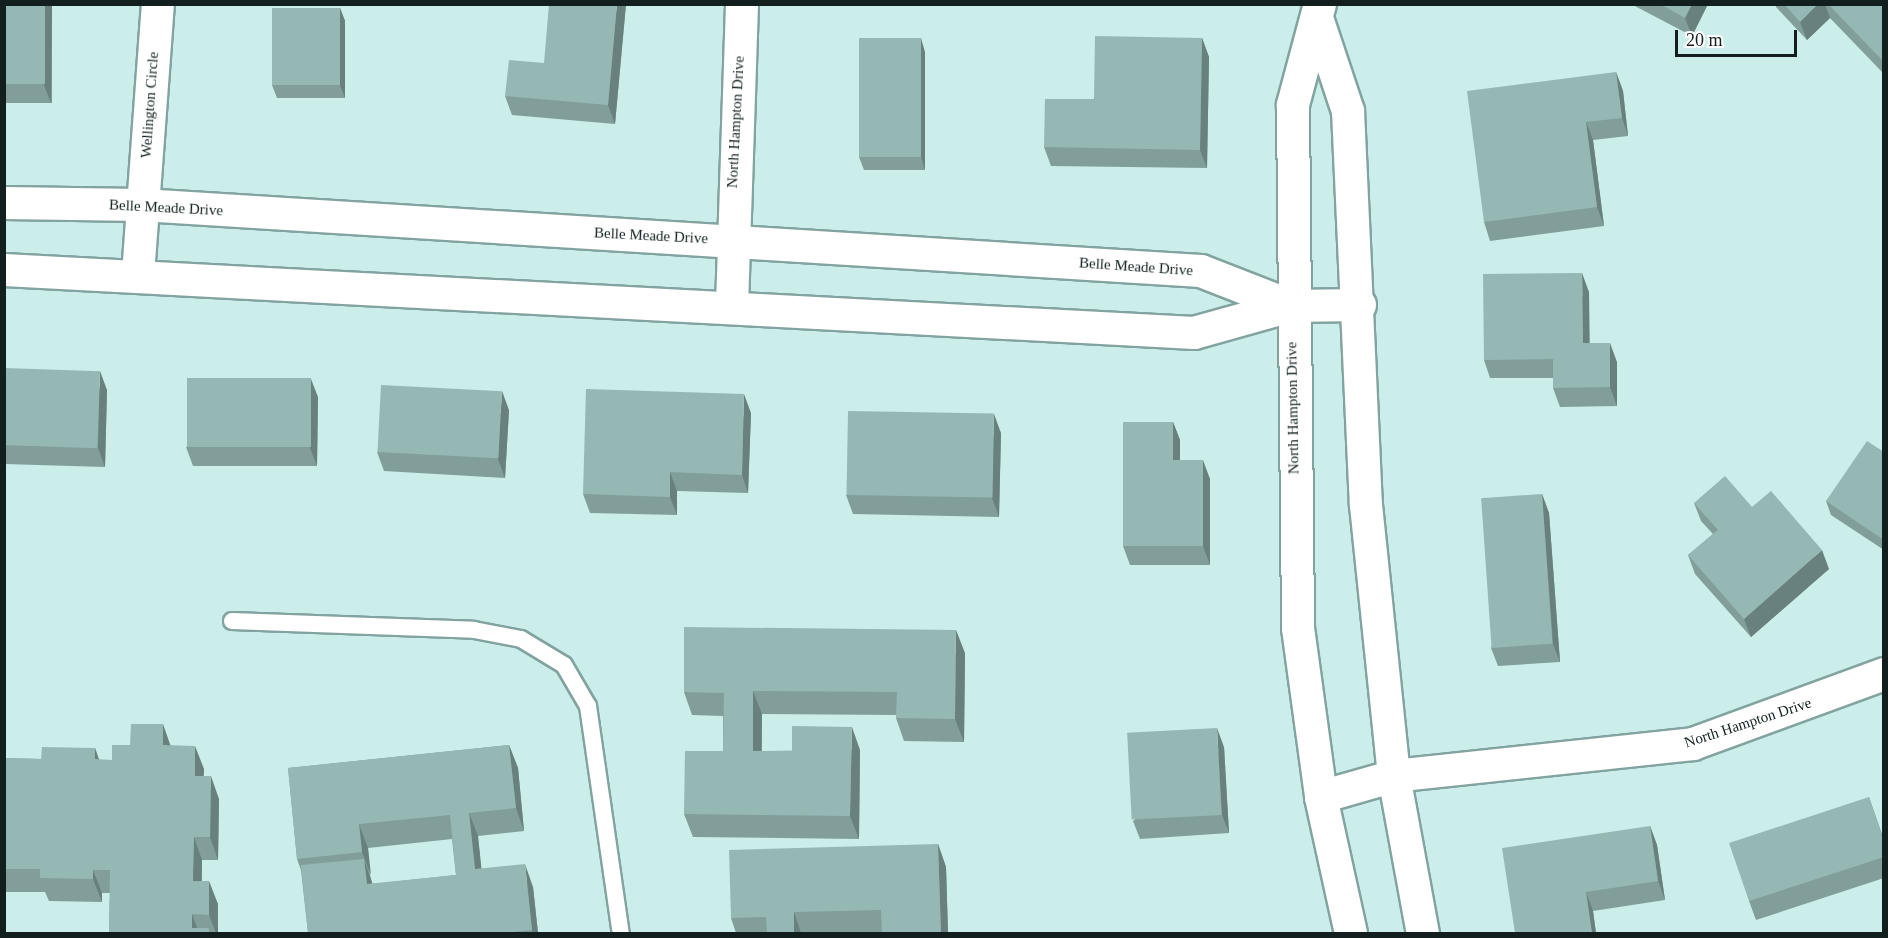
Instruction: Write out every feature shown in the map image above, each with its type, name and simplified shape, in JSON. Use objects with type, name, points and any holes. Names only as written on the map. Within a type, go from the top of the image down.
[{"type":"street","name":"Wellington Circle","points":[[138,275],[158,4]]},
{"type":"street","name":"North Hampton Drive","points":[[730,240],[742,4]]},
{"type":"street","name":"North Hampton Drive","points":[[1319,13],[1348,111],[1360,305],[1366,505],[1394,776],[1423,933]]},
{"type":"street","name":"North Hampton Drive","points":[[1319,13],[1293,105],[1291,306],[1298,628],[1321,796],[1351,933]]},
{"type":"street","name":"Belle Meade Drive","points":[[4,203],[142,205],[1201,271],[1291,306]]},
{"type":"street","points":[[730,240],[732,306]]},
{"type":"street","name":"Belle Meade Drive","points":[[4,270],[732,306],[1194,333],[1291,306],[1360,305]]},
{"type":"street","name":"North Hampton Drive","points":[[1321,796],[1394,776],[1693,744],[1884,674]]},
{"type":"lane","points":[[232,621],[474,630],[521,639],[564,665],[588,706],[621,933]]},
{"type":"building","points":[[4,4],[45,4],[45,84],[4,84]]},
{"type":"building","points":[[549,4],[617,4],[608,105],[505,96],[509,60],[544,63]]},
{"type":"building","points":[[1660,4],[1692,4],[1685,18]]},
{"type":"building","points":[[1784,4],[1818,4],[1800,22]]},
{"type":"building","points":[[1828,4],[1884,4],[1883,61]]},
{"type":"building","points":[[272,8],[340,8],[340,85],[272,85]]},
{"type":"building","points":[[1095,36],[1202,38],[1200,150],[1044,147],[1045,99],[1094,99]]},
{"type":"building","points":[[859,38],[921,38],[921,157],[859,157]]},
{"type":"building","points":[[1616,72],[1622,118],[1586,122],[1597,207],[1484,222],[1467,91]]},
{"type":"building","points":[[1582,273],[1583,343],[1610,343],[1610,387],[1553,388],[1553,359],[1484,360],[1483,274]]},
{"type":"building","points":[[4,368],[100,371],[97,448],[4,445]]},
{"type":"building","points":[[187,378],[311,378],[311,447],[187,447]]},
{"type":"building","points":[[381,385],[502,391],[498,458],[377,452]]},
{"type":"building","points":[[586,389],[744,394],[742,475],[670,472],[670,497],[583,494]]},
{"type":"building","points":[[848,411],[994,414],[993,498],[847,495]]},
{"type":"building","points":[[1123,422],[1173,422],[1173,460],[1203,460],[1203,546],[1123,546]]},
{"type":"building","points":[[1867,441],[1884,452],[1884,540],[1826,501]]},
{"type":"building","points":[[1725,476],[1752,507],[1771,491],[1822,550],[1744,619],[1688,555],[1718,530],[1694,503]]},
{"type":"building","points":[[1542,494],[1552,644],[1492,648],[1481,498]]},
{"type":"building","points":[[684,627],[956,630],[955,719],[896,718],[897,692],[753,691],[753,751],[792,751],[792,726],[852,727],[850,816],[684,814],[685,751],[723,751],[724,693],[684,692]]},
{"type":"building","points":[[131,724],[163,724],[163,745],[195,746],[195,776],[211,776],[210,837],[194,837],[193,871],[193,881],[209,881],[209,915],[192,914],[192,928],[209,928],[209,933],[109,933],[110,870],[93,870],[93,879],[40,878],[40,869],[4,869],[4,758],[41,759],[42,747],[95,748],[95,759],[112,760],[112,745],[130,745]]},
{"type":"building","points":[[1217,728],[1222,815],[1132,820],[1127,733]]},
{"type":"building","points":[[509,745],[516,808],[469,813],[475,869],[525,864],[532,930],[504,933],[308,933],[301,865],[364,859],[367,884],[456,875],[450,815],[359,824],[362,852],[297,859],[288,768]]},
{"type":"building","points":[[1869,797],[1884,842],[1884,857],[1749,901],[1729,843]]},
{"type":"building","points":[[1650,826],[1658,881],[1586,892],[1592,933],[1515,933],[1502,848]]},
{"type":"building","points":[[938,844],[941,933],[882,933],[881,910],[794,912],[794,933],[767,933],[766,917],[731,918],[729,850]]}]
